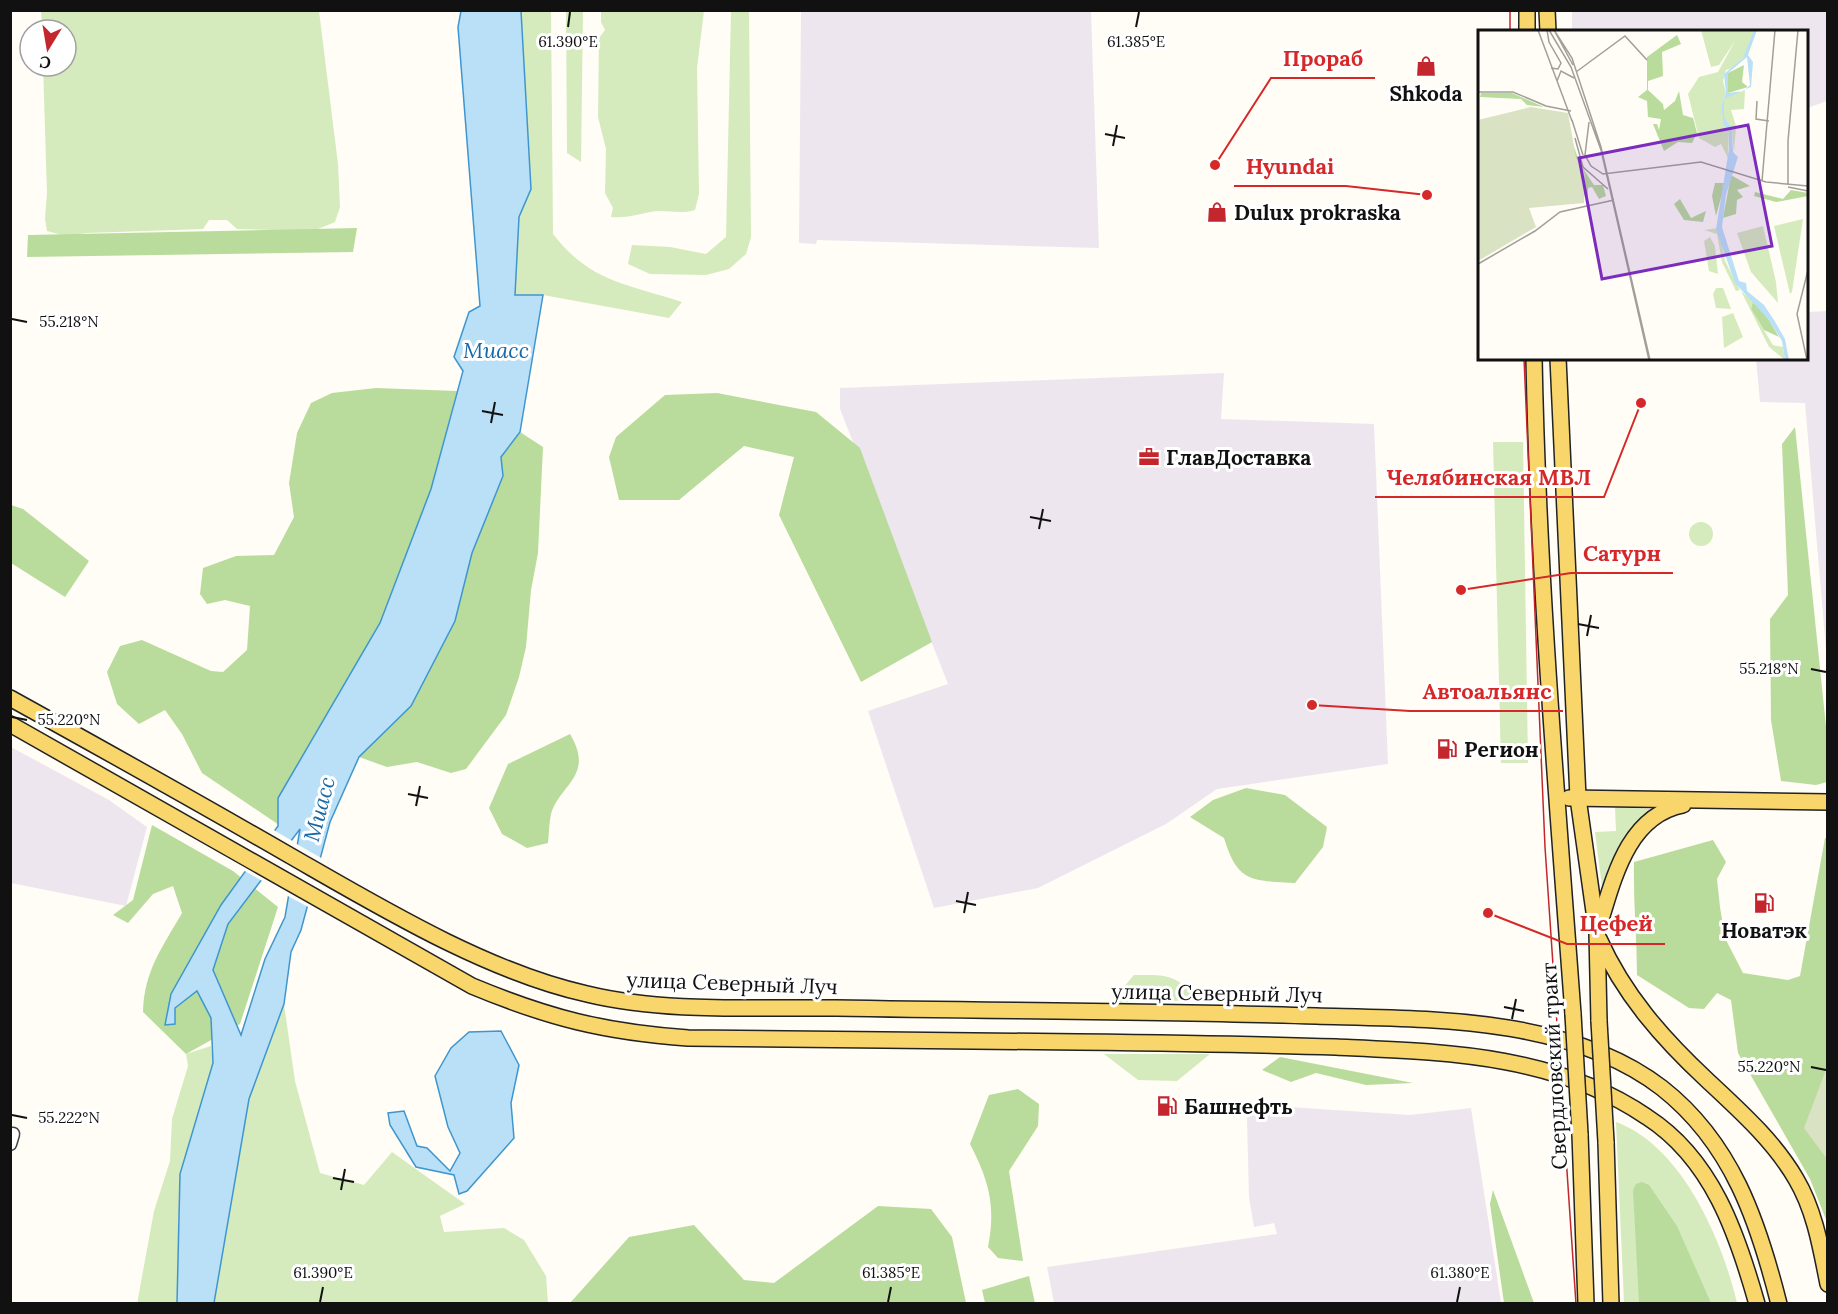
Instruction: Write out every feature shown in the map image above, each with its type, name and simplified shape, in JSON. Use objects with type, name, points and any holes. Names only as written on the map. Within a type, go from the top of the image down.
[{"type":"main road","points":[[1527,10],[1527,30]]},
{"type":"main road","points":[[1547,10],[1548,30]]},
{"type":"main road","name":"Свердловский тракт","points":[[1534,360],[1536,460],[1573,1014],[1586,1304]]},
{"type":"main road","points":[[1558,360],[1578,798],[1597,933],[1611,1304]]},
{"type":"main road","name":"улица Северный Луч","points":[[10,698],[221,815],[366,899],[530,978],[588,995],[643,1004],[1220,1013],[1453,1021],[1518,1030],[1574,1044],[1620,1064],[1661,1088],[1709,1135],[1744,1192],[1779,1304]]},
{"type":"main road","points":[[10,724],[472,986],[523,1008],[573,1023],[629,1034],[688,1038],[1243,1043],[1450,1054],[1515,1063],[1571,1077],[1613,1096],[1650,1118],[1690,1154],[1724,1205],[1746,1265],[1757,1304]]},
{"type":"main road","points":[[1557,798],[1827,802]]},
{"type":"main road","points":[[1700,801],[1671,807],[1651,818],[1635,836],[1618,867],[1597,933],[1608,958],[1637,1005],[1669,1042],[1744,1114],[1796,1179],[1810,1209],[1827,1284]]},
{"type":"shaded area","points":[[801,11],[1091,11],[1099,248],[817,240],[816,244],[799,243]]},
{"type":"shaded area","points":[[1572,11],[1827,11],[1827,101],[1808,108],[1808,30],[1572,30]]},
{"type":"shaded area","points":[[1828,311],[1827,662],[1805,403],[1760,402],[1756,360],[1808,360],[1808,312]]},
{"type":"shaded area","points":[[1224,373],[1221,419],[1374,424],[1388,764],[1217,789],[1166,824],[1038,888],[934,908],[868,711],[948,684],[840,409],[840,388]]},
{"type":"shaded area","points":[[11,747],[109,800],[147,827],[126,906],[11,883]]},
{"type":"shaded area","points":[[1259,1105],[1410,1115],[1471,1108],[1501,1303],[1054,1303],[1047,1267],[1277,1234],[1274,1223],[1254,1227],[1249,1197],[1247,1118]]},
{"type":"green space","points":[[41,11],[319,11],[338,164],[340,207],[335,222],[313,231],[237,229],[227,220],[209,220],[203,229],[86,233],[66,236],[47,231],[43,78],[78,78],[78,18],[41,18]]},
{"type":"green space","points":[[521,11],[551,11],[553,234],[567,250],[596,272],[627,285],[682,302],[669,318],[543,295],[515,296],[519,217],[531,188]]},
{"type":"green space","points":[[566,11],[583,11],[581,162],[567,153]]},
{"type":"green space","points":[[601,11],[704,11],[697,68],[699,194],[695,210],[656,211],[627,217],[611,217],[613,208],[605,193],[606,149],[598,117],[599,38],[605,30],[601,22]]},
{"type":"green space","points":[[731,11],[749,11],[751,237],[746,254],[729,269],[706,275],[650,274],[628,264],[632,245],[670,247],[706,254],[726,237]]},
{"type":"green space","points":[[357,228],[353,252],[27,257],[28,235]]},
{"type":"green space","points":[[376,388],[457,391],[431,489],[380,623],[278,798],[279,825],[202,773],[182,734],[165,710],[139,724],[117,704],[107,672],[120,646],[142,640],[211,671],[223,672],[247,650],[250,606],[225,600],[207,604],[200,594],[203,568],[236,556],[274,555],[294,517],[289,483],[297,433],[311,403],[332,393]]},
{"type":"green space","points":[[717,393],[816,412],[860,448],[932,642],[861,682],[779,515],[794,457],[744,446],[679,500],[619,500],[609,457],[616,437],[665,395]]},
{"type":"green space","points":[[1795,427],[1827,736],[1827,782],[1816,785],[1781,781],[1771,720],[1770,619],[1788,595],[1782,444]]},
{"type":"green space","points":[[520,432],[543,447],[538,553],[531,590],[526,647],[506,715],[466,769],[451,773],[417,762],[387,767],[359,757],[411,706],[455,621],[472,553],[503,476],[501,457]]},
{"type":"green space","points":[[1493,442],[1523,442],[1528,763],[1501,763]]},
{"type":"green space","points":[[11,505],[23,509],[89,561],[65,597],[11,563]]},
{"type":"green space","points":[[1701,522],[1710,525],[1713,534],[1710,543],[1701,546],[1692,543],[1689,534],[1692,525]]},
{"type":"green space","points":[[570,734],[577,748],[579,760],[577,770],[551,814],[548,843],[527,848],[502,834],[489,808],[508,764]]},
{"type":"green space","points":[[1246,788],[1285,795],[1327,827],[1323,847],[1295,883],[1257,880],[1241,872],[1229,853],[1224,838],[1190,817],[1213,800]]},
{"type":"green space","points":[[1615,807],[1651,809],[1634,827],[1622,845],[1602,887],[1595,832],[1616,831]]},
{"type":"green space","points":[[152,825],[233,871],[278,907],[240,1024],[186,1054],[143,1012],[147,984],[155,960],[182,913],[173,886],[153,894],[128,923],[113,915],[133,900]]},
{"type":"green space","points":[[1825,838],[1827,838],[1827,1222],[1810,1179],[1738,1053],[1731,1000],[1717,993],[1704,1009],[1689,1008],[1637,975],[1634,876],[1634,862],[1713,840],[1726,862],[1717,879],[1725,938],[1743,973],[1788,980],[1800,976]]},
{"type":"green space","points":[[1134,975],[1169,977],[1183,985],[1197,1000],[1110,1003]]},
{"type":"green space","points":[[284,1004],[295,1081],[320,1173],[364,1185],[392,1152],[465,1204],[440,1216],[444,1232],[504,1228],[524,1240],[546,1276],[548,1303],[214,1304],[249,1099]]},
{"type":"green space","points":[[211,1046],[213,1063],[180,1174],[177,1303],[137,1304],[154,1211],[170,1161],[172,1119],[188,1066],[186,1054]]},
{"type":"green space","points":[[1104,1054],[1210,1054],[1177,1081],[1138,1080]]},
{"type":"green space","points":[[1280,1057],[1413,1083],[1366,1085],[1316,1073],[1291,1082],[1262,1070]]},
{"type":"green space","points":[[1827,1067],[1828,1159],[1804,1128]]},
{"type":"green space","points":[[1018,1089],[1039,1104],[1038,1126],[1009,1171],[1023,1261],[998,1258],[988,1247],[991,1219],[989,1194],[982,1170],[970,1144],[989,1095]]},
{"type":"green space","points":[[1616,1122],[1640,1134],[1661,1152],[1696,1198],[1721,1252],[1737,1303],[1624,1303]]},
{"type":"green space","points":[[1642,1182],[1649,1185],[1677,1226],[1711,1303],[1639,1303],[1633,1190],[1636,1184]]},
{"type":"green space","points":[[1493,1190],[1534,1303],[1504,1303],[1490,1204]]},
{"type":"green space","points":[[878,1206],[931,1209],[952,1237],[966,1303],[570,1303],[629,1237],[694,1225],[744,1280],[774,1283]]},
{"type":"green space","points":[[1029,1276],[1035,1303],[985,1303],[982,1290]]},
{"type":"water","name":"Миасс","points":[[461,11],[521,11],[531,189],[519,217],[515,295],[543,295],[520,432],[501,457],[503,476],[472,553],[455,621],[411,706],[359,757],[330,822],[301,930],[291,952],[284,1004],[249,1099],[214,1303],[177,1303],[180,1174],[213,1063],[211,1018],[197,991],[175,1008],[175,1024],[165,1025],[171,994],[221,905],[278,826],[278,798],[380,623],[431,489],[463,371],[454,357],[469,312],[480,306],[458,27]],"holes":[[[300,829],[285,917],[265,959],[241,1035],[213,970],[228,924]]]},
{"type":"water","points":[[501,1031],[519,1065],[511,1103],[514,1138],[467,1191],[459,1194],[454,1175],[416,1167],[390,1125],[388,1113],[404,1111],[417,1146],[427,1148],[450,1171],[460,1153],[448,1127],[435,1076],[451,1048],[469,1032]]},
{"type":"pier","points":[[272,829],[294,842],[264,882],[243,870]]},
{"type":"pier","points":[[295,843],[323,859],[310,908],[286,895]]},
{"type":"tram line","points":[[1510,10],[1510,30]]},
{"type":"tram line","points":[[1524,360],[1545,847],[1576,1304]]},
{"type":"place","name":"Shkoda","points":[[1426,66]]},
{"type":"place","name":"Прораб","points":[[1215,165]]},
{"type":"place","name":"Hyundai","points":[[1427,195]]},
{"type":"place","name":"Dulux prokraska","points":[[1217,212]]},
{"type":"place","name":"Челябинская МВЛ","points":[[1641,403]]},
{"type":"place","name":"ГлавДоставка","points":[[1149,457]]},
{"type":"place","name":"Сатурн","points":[[1461,590]]},
{"type":"place","name":"Автоальянс","points":[[1312,705]]},
{"type":"place","name":"Регион","points":[[1447,749]]},
{"type":"place","name":"Новатэк","points":[[1764,903]]},
{"type":"place","name":"Цефей","points":[[1488,913]]},
{"type":"place","name":"Башнефть","points":[[1167,1106]]}]
